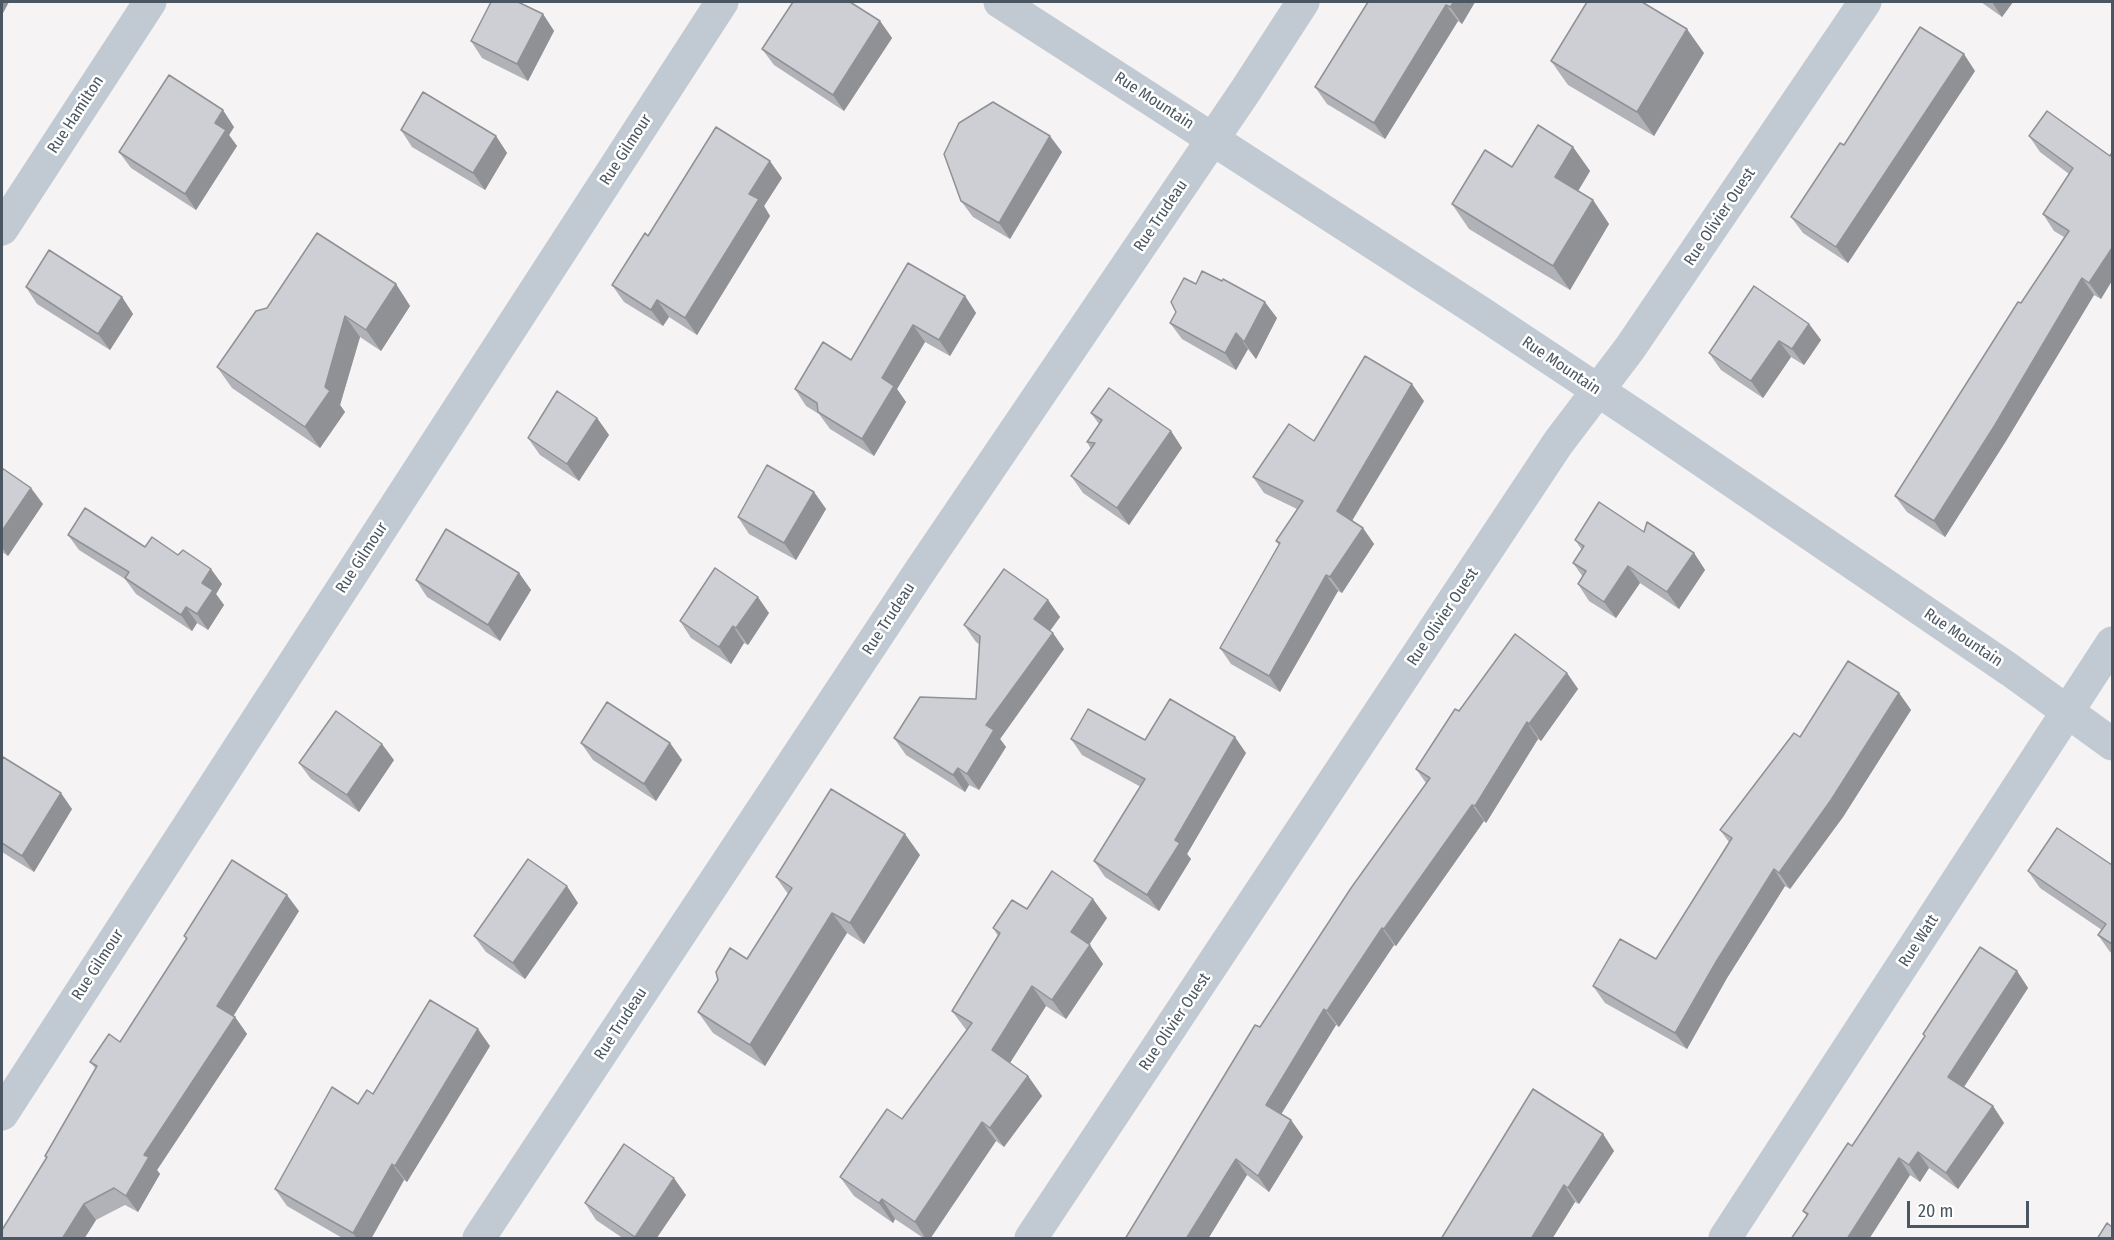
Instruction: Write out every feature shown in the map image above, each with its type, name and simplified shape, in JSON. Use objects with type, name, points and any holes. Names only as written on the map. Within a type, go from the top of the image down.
[{"type":"street","name":"Rue Hamilton","points":[[2,230],[150,2]]},
{"type":"street","name":"Rue Gilmour","points":[[2,1114],[722,2]]},
{"type":"street","name":"Rue Mountain","points":[[1000,2],[1480,312],[2010,670],[2112,744]]},
{"type":"street","name":"Rue Trudeau","points":[[479,1239],[927,561],[1303,2]]},
{"type":"street","name":"Rue Olivier Ouest","points":[[1031,1239],[1558,443],[1630,348],[1865,2]]},
{"type":"street","name":"Rue Watt","points":[[1725,1239],[2112,643]]},
{"type":"building","points":[[491,2],[518,2],[543,14],[517,64],[471,41]]},
{"type":"building","points":[[793,2],[850,2],[880,21],[833,95],[762,49]]},
{"type":"building","points":[[1368,2],[1454,2],[1450,7],[1446,5],[1374,123],[1315,87]]},
{"type":"building","points":[[1587,2],[1642,2],[1687,29],[1637,112],[1551,61]]},
{"type":"building","points":[[1920,27],[1964,54],[1836,247],[1791,217],[1840,143],[1844,145]]},
{"type":"building","points":[[169,75],[223,110],[215,123],[226,130],[185,194],[119,152]]},
{"type":"building","points":[[423,92],[496,136],[473,173],[401,130]]},
{"type":"building","points":[[993,102],[1050,136],[999,223],[961,201],[944,154],[959,123]]},
{"type":"building","points":[[2047,111],[2110,156],[2112,152],[2112,248],[2089,283],[2082,278],[1995,425],[1934,521],[1895,496],[2018,302],[2021,303],[2069,231],[2043,214],[2073,168],[2029,136]]},
{"type":"building","points":[[1538,125],[1573,147],[1555,177],[1593,200],[1553,266],[1452,204],[1485,150],[1512,167]]},
{"type":"building","points":[[716,127],[770,161],[749,194],[759,199],[685,318],[657,300],[651,310],[612,285],[645,233],[648,236]]},
{"type":"building","points":[[317,233],[396,284],[366,330],[345,316],[325,387],[330,391],[305,427],[217,367],[256,311],[267,308]]},
{"type":"building","points":[[49,250],[122,297],[98,334],[26,287]]},
{"type":"building","points":[[908,263],[965,296],[939,340],[913,325],[882,378],[894,386],[862,439],[818,412],[817,403],[795,389],[823,342],[851,360]]},
{"type":"building","points":[[1202,271],[1222,281],[1223,279],[1265,302],[1244,342],[1236,333],[1225,353],[1170,323],[1176,312],[1171,302],[1184,278],[1196,284]]},
{"type":"building","points":[[1754,286],[1809,324],[1792,349],[1779,341],[1751,381],[1709,353]]},
{"type":"building","points":[[1365,356],[1412,384],[1337,511],[1363,528],[1330,577],[1326,575],[1269,676],[1220,648],[1280,543],[1276,541],[1303,501],[1253,477],[1289,424],[1314,441]]},
{"type":"building","points":[[1109,388],[1171,431],[1117,508],[1071,476],[1095,443],[1087,442],[1102,420],[1091,413]]},
{"type":"building","points":[[557,391],[597,418],[567,464],[528,438]]},
{"type":"building","points":[[767,465],[814,492],[784,543],[738,517]]},
{"type":"building","points":[[2,468],[31,488],[2,531]]},
{"type":"building","points":[[1599,502],[1644,532],[1647,522],[1694,553],[1667,592],[1628,566],[1604,602],[1578,584],[1586,571],[1573,563],[1584,546],[1575,540]]},
{"type":"building","points":[[85,508],[145,547],[152,537],[178,555],[183,550],[211,569],[202,583],[213,590],[197,614],[186,607],[181,615],[125,578],[129,572],[68,535]]},
{"type":"building","points":[[446,529],[519,573],[488,625],[416,580]]},
{"type":"building","points":[[715,568],[758,597],[736,628],[733,626],[719,647],[680,621]]},
{"type":"building","points":[[1004,569],[1048,600],[1034,619],[1053,633],[986,725],[994,730],[967,774],[958,768],[953,775],[894,738],[920,697],[976,699],[980,636],[964,625]]},
{"type":"building","points":[[1515,634],[1567,673],[1529,724],[1527,722],[1475,806],[1472,805],[1384,929],[1382,928],[1327,1011],[1324,1009],[1266,1105],[1291,1120],[1258,1176],[1236,1159],[1186,1239],[1125,1239],[1255,1025],[1260,1027],[1351,888],[1430,778],[1416,769],[1455,709],[1459,711]]},
{"type":"building","points":[[1848,661],[1899,693],[1831,800],[1779,873],[1774,869],[1675,1033],[1593,986],[1620,939],[1656,959],[1732,838],[1720,830],[1794,733],[1800,737]]},
{"type":"building","points":[[1170,699],[1235,737],[1175,840],[1180,843],[1147,895],[1094,861],[1145,779],[1071,739],[1088,709],[1145,740]]},
{"type":"building","points":[[607,702],[670,743],[644,784],[581,743]]},
{"type":"building","points":[[336,711],[382,744],[347,795],[299,763]]},
{"type":"building","points":[[3,757],[61,793],[22,856],[2,843]]},
{"type":"building","points":[[831,789],[905,834],[850,923],[832,913],[750,1045],[698,1012],[718,980],[716,972],[730,948],[747,959],[792,888],[776,877]]},
{"type":"building","points":[[2057,828],[2112,865],[2112,944],[2098,935],[2106,924],[2028,871]]},
{"type":"building","points":[[528,859],[567,886],[513,963],[474,936]]},
{"type":"building","points":[[232,860],[287,895],[217,1006],[235,1017],[144,1155],[149,1157],[126,1196],[114,1188],[84,1204],[62,1239],[2,1239],[2,1230],[47,1157],[45,1156],[97,1066],[90,1062],[109,1034],[120,1042],[187,938],[184,936]]},
{"type":"building","points":[[1052,871],[1093,899],[1071,932],[1090,945],[1052,1000],[1032,986],[992,1050],[1028,1076],[990,1128],[982,1122],[915,1222],[882,1199],[879,1203],[840,1177],[887,1109],[902,1119],[972,1023],[952,1011],[1000,933],[993,928],[1012,900],[1027,909]]},
{"type":"building","points":[[1980,947],[2017,971],[1948,1077],[1993,1106],[1946,1173],[1918,1152],[1909,1165],[1899,1158],[1847,1239],[1791,1239],[1808,1214],[1803,1211],[1848,1143],[1852,1146],[1925,1036],[1923,1034]]},
{"type":"building","points":[[430,1000],[478,1029],[395,1166],[392,1164],[353,1233],[275,1189],[332,1087],[358,1104],[367,1090],[373,1094]]},
{"type":"building","points":[[1533,1089],[1603,1134],[1568,1188],[1564,1185],[1531,1239],[1441,1239]]},
{"type":"building","points":[[624,1144],[674,1178],[635,1237],[585,1203]]},
{"type":"building","points":[[2107,1223],[2112,1227],[2112,1239],[2097,1239]]}]
